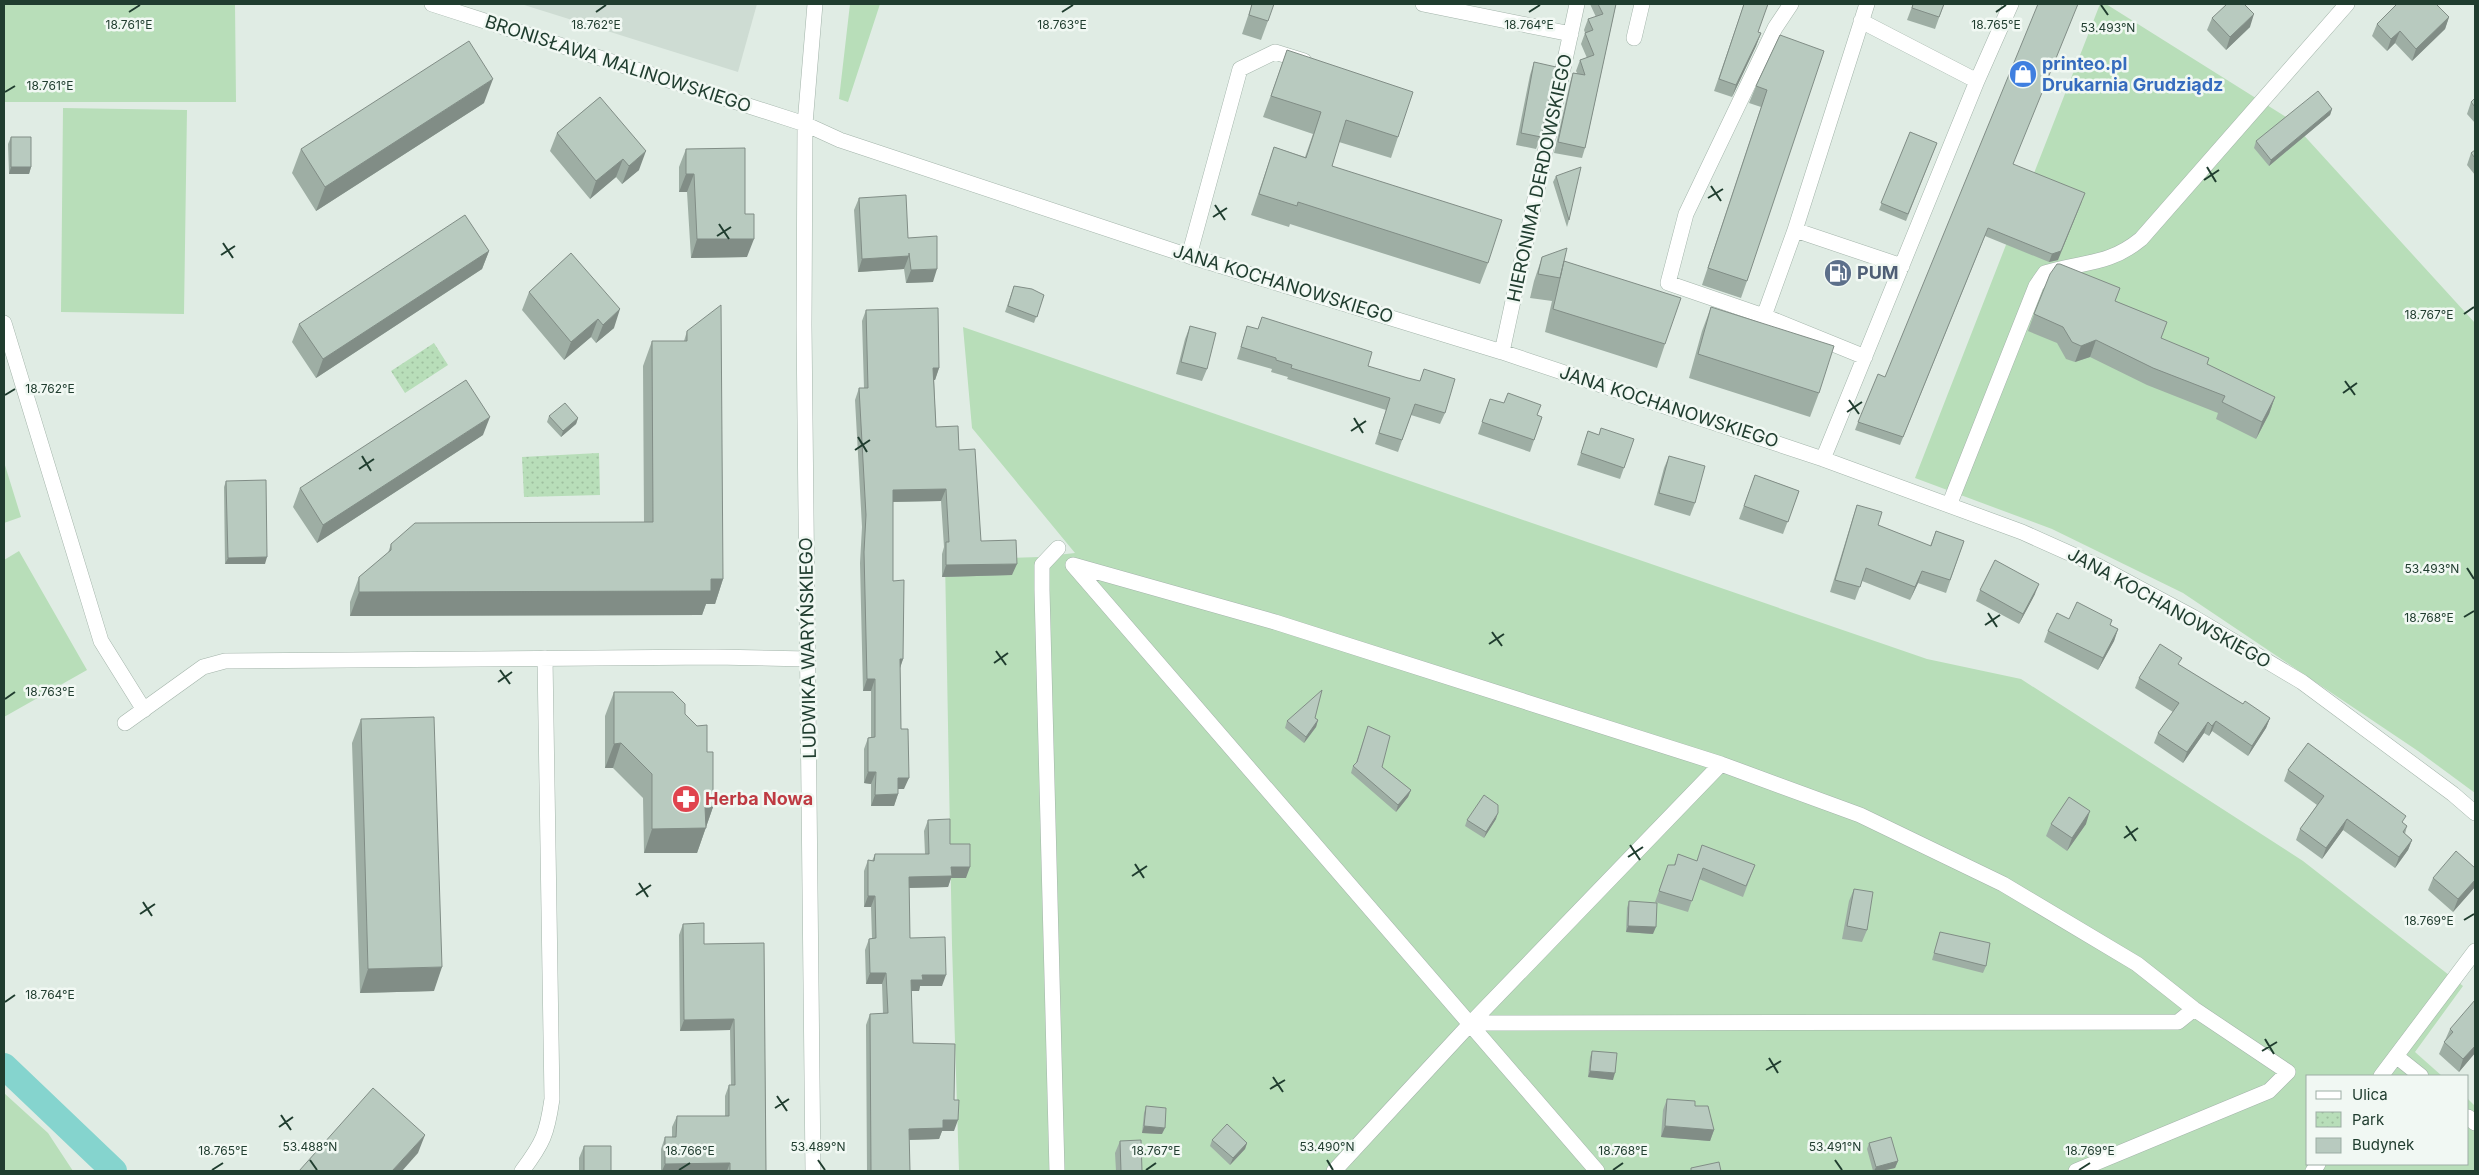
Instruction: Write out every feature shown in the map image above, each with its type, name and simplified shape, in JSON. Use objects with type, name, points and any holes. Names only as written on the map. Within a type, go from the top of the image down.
[{"type":"street","name":"BRONISŁAWA MALINOWSKIEGO","points":[[432,4],[805,124]]},
{"type":"street","name":"LUDWIKA WARYŃSKIEGO","points":[[813,1171],[804,335],[805,124],[815,4]]},
{"type":"street","points":[[1423,4],[1571,34]]},
{"type":"street","name":"HIERONIMA DERDOWSKIEGO","points":[[1502,352],[1577,4]]},
{"type":"street","points":[[1634,38],[1642,4]]},
{"type":"street","points":[[1791,4],[1775,28],[1686,214],[1668,283],[1764,316],[1865,357]]},
{"type":"street","points":[[1764,316],[1795,230],[1867,4]]},
{"type":"street","points":[[1823,458],[1977,81],[2011,4]]},
{"type":"street","points":[[1950,504],[2036,286],[2045,273],[2106,260],[2124,253],[2141,239],[2347,4]]},
{"type":"street","points":[[1861,21],[1977,81]]},
{"type":"street","points":[[1189,256],[1240,69],[1275,52],[1320,66]]},
{"type":"street","name":"JANA KOCHANOWSKIEGO","points":[[805,124],[840,140],[1189,256],[1502,352],[1823,458],[2022,532],[2098,566],[2193,617],[2294,677],[2445,788],[2475,813]]},
{"type":"street","points":[[1795,230],[1902,266]]},
{"type":"street","points":[[4,323],[101,641],[144,710]]},
{"type":"street","points":[[1057,1171],[1042,566],[1058,548]]},
{"type":"street","points":[[1597,1171],[1074,565],[1275,622],[1721,764],[1860,814],[2003,884],[2136,964],[2194,1009],[2288,1072],[2269,1091],[2076,1171]]},
{"type":"street","points":[[125,723],[203,667],[225,661],[715,657],[807,659]]},
{"type":"street","points":[[522,1171],[538,1149],[548,1130],[552,1099],[545,658]]},
{"type":"street","points":[[1334,1171],[1471,1023],[1721,764]]},
{"type":"street","points":[[2382,1075],[2475,951]]},
{"type":"street","points":[[1471,1023],[2178,1022],[2194,1009]]},
{"type":"street","points":[[2396,1056],[2419,1075]]},
{"type":"shaded area","points":[[521,4],[757,4],[738,72]]},
{"type":"green space","points":[[4,4],[235,4],[236,102],[4,102]]},
{"type":"green space","points":[[850,4],[880,4],[848,102],[839,99]]},
{"type":"green space","points":[[2100,4],[2106,4],[2289,119],[2475,323],[2475,793],[2418,751],[2183,593],[2052,529],[1915,478]]},
{"type":"green space","points":[[63,108],[187,110],[184,314],[61,312]]},
{"type":"green space","points":[[963,327],[1927,659],[2021,679],[2303,861],[2463,986],[2415,1052],[2441,1075],[2306,1075],[2306,1165],[2469,1165],[2469,1100],[2475,1106],[2475,1171],[959,1171],[952,945],[945,560],[1039,557],[1075,553],[972,428]]},
{"type":"green space","points":[[434,343],[448,365],[405,393],[391,371]]},
{"type":"green space","points":[[599,453],[600,495],[524,497],[522,457]]},
{"type":"green space","points":[[4,462],[21,517],[4,523]]},
{"type":"green space","points":[[19,551],[87,670],[4,717],[4,560]]},
{"type":"green space","points":[[4,1093],[48,1133],[73,1171],[4,1171]]},
{"type":"building","points":[[1252,4],[1274,4],[1268,21],[1249,15]]},
{"type":"building","points":[[1598,4],[1616,4],[1585,148],[1558,142],[1573,73],[1585,75],[1580,60],[1594,55],[1585,33],[1593,30],[1588,19],[1603,14]]},
{"type":"building","points":[[1744,4],[1768,4],[1758,32],[1761,33],[1736,85],[1719,79]]},
{"type":"building","points":[[1913,4],[1944,4],[1939,17],[1912,8]]},
{"type":"building","points":[[2038,4],[2078,4],[2013,164],[2085,193],[2061,251],[2052,254],[1988,228],[1903,437],[1858,422],[1878,374],[1885,377]]},
{"type":"building","points":[[2227,4],[2244,4],[2254,14],[2230,37],[2212,18]]},
{"type":"building","points":[[2397,4],[2436,4],[2449,17],[2416,49],[2400,31],[2391,39],[2377,24]]},
{"type":"building","points":[[1780,35],[1824,51],[1747,281],[1708,268],[1767,90],[1756,86]]},
{"type":"building","points":[[469,41],[493,79],[325,187],[301,149]]},
{"type":"building","points":[[1287,50],[1413,92],[1398,137],[1346,120],[1332,166],[1502,220],[1488,263],[1298,202],[1297,206],[1259,194],[1274,147],[1306,158],[1321,112],[1271,96]]},
{"type":"building","points":[[1534,62],[1556,67],[1541,137],[1521,133]]},
{"type":"building","points":[[2318,91],[2332,109],[2271,160],[2256,141]]},
{"type":"building","points":[[600,97],[646,151],[629,166],[623,159],[596,181],[557,133]]},
{"type":"building","points":[[2475,98],[2475,107],[2471,102]]},
{"type":"building","points":[[1910,132],[1937,143],[1908,214],[1881,203]]},
{"type":"building","points":[[11,137],[31,137],[31,167],[11,167]]},
{"type":"building","points":[[745,148],[745,214],[754,214],[754,239],[697,239],[694,174],[686,174],[686,149]]},
{"type":"building","points":[[2475,150],[2475,158],[2471,153]]},
{"type":"building","points":[[1581,167],[1569,220],[1556,176]]},
{"type":"building","points":[[906,195],[908,238],[937,236],[937,269],[911,270],[909,253],[909,256],[862,259],[859,198]]},
{"type":"building","points":[[465,215],[489,251],[323,359],[299,324]]},
{"type":"building","points":[[1567,248],[1560,278],[1538,274],[1542,257]]},
{"type":"building","points":[[571,253],[620,309],[603,325],[598,319],[571,342],[529,292]]},
{"type":"building","points":[[1564,261],[1681,298],[1665,344],[1553,309]]},
{"type":"building","points":[[2057,264],[2120,288],[2115,301],[2167,322],[2161,338],[2209,358],[2207,364],[2275,397],[2262,422],[2222,402],[2225,396],[2153,368],[2096,340],[2081,346],[2072,342],[2063,327],[2034,314],[2050,274]]},
{"type":"building","points":[[1014,286],[1032,289],[1044,295],[1037,317],[1008,306]]},
{"type":"building","points":[[721,305],[723,579],[711,579],[711,591],[359,592],[359,577],[391,550],[391,544],[415,523],[653,522],[652,341],[687,341],[687,331]]},
{"type":"building","points":[[1711,307],[1834,346],[1819,393],[1698,354]]},
{"type":"building","points":[[938,308],[939,368],[933,368],[936,427],[958,426],[959,450],[975,449],[981,541],[1016,540],[1017,564],[946,565],[946,542],[949,542],[946,489],[893,490],[893,581],[904,580],[903,659],[900,659],[901,729],[908,729],[909,778],[898,778],[898,794],[875,795],[876,772],[868,772],[868,738],[875,737],[875,679],[867,679],[864,552],[866,515],[859,388],[868,388],[866,310]]},
{"type":"building","points":[[1262,317],[1372,352],[1368,366],[1420,381],[1424,369],[1455,379],[1445,413],[1415,404],[1402,440],[1379,433],[1390,398],[1291,368],[1292,365],[1276,360],[1276,358],[1241,347],[1247,326],[1258,329]]},
{"type":"building","points":[[1190,326],[1216,333],[1207,369],[1181,362]]},
{"type":"building","points":[[466,380],[490,417],[323,525],[300,488]]},
{"type":"building","points":[[1508,393],[1541,405],[1537,415],[1542,417],[1534,440],[1482,422],[1490,399],[1504,403]]},
{"type":"building","points":[[565,403],[578,418],[563,431],[549,416]]},
{"type":"building","points":[[1601,428],[1634,439],[1624,468],[1581,453],[1588,431],[1599,435]]},
{"type":"building","points":[[1669,456],[1705,466],[1695,503],[1659,493]]},
{"type":"building","points":[[1755,475],[1799,491],[1788,522],[1744,506]]},
{"type":"building","points":[[266,480],[267,557],[228,558],[226,481]]},
{"type":"building","points":[[1857,505],[1882,512],[1878,525],[1931,546],[1936,531],[1964,541],[1950,580],[1922,571],[1915,587],[1866,568],[1860,587],[1835,580]]},
{"type":"building","points":[[1995,560],[2039,584],[2023,614],[1980,590]]},
{"type":"building","points":[[2077,602],[2112,620],[2110,625],[2118,629],[2103,658],[2048,631],[2057,613],[2069,619]]},
{"type":"building","points":[[2160,644],[2182,658],[2178,664],[2243,704],[2245,701],[2270,718],[2252,746],[2216,721],[2212,726],[2208,722],[2187,752],[2158,733],[2179,703],[2139,678]]},
{"type":"building","points":[[1322,690],[1315,718],[1318,720],[1306,737],[1287,721]]},
{"type":"building","points":[[614,692],[673,692],[685,704],[685,714],[697,726],[707,725],[707,752],[713,752],[713,807],[705,807],[706,828],[652,829],[652,774],[621,743],[614,744]]},
{"type":"building","points":[[434,717],[442,967],[368,969],[361,719]]},
{"type":"building","points":[[1368,726],[1390,736],[1382,767],[1411,790],[1398,805],[1353,766],[1357,762]]},
{"type":"building","points":[[2308,743],[2406,816],[2402,822],[2407,826],[2403,832],[2412,840],[2399,857],[2347,819],[2326,848],[2300,829],[2324,796],[2288,770]]},
{"type":"building","points":[[1484,795],[1498,805],[1498,813],[1486,832],[1467,820]]},
{"type":"building","points":[[2069,797],[2090,811],[2072,838],[2051,824]]},
{"type":"building","points":[[950,819],[950,844],[970,844],[970,867],[951,867],[952,876],[909,877],[910,938],[945,937],[946,975],[922,975],[923,980],[911,980],[913,1043],[955,1044],[954,1100],[959,1100],[958,1120],[943,1120],[943,1128],[909,1129],[910,1171],[871,1171],[870,1014],[888,1013],[886,973],[870,973],[869,939],[876,938],[875,896],[868,896],[868,860],[874,861],[875,854],[929,854],[928,820]]},
{"type":"building","points":[[1702,845],[1755,865],[1746,886],[1703,868],[1692,901],[1659,891],[1668,865],[1675,865],[1678,854],[1697,861]]},
{"type":"building","points":[[2456,851],[2475,868],[2475,880],[2458,899],[2433,878]]},
{"type":"building","points":[[1854,889],[1873,892],[1867,930],[1847,926]]},
{"type":"building","points":[[1629,901],[1657,903],[1656,927],[1628,926]]},
{"type":"building","points":[[704,923],[704,944],[764,943],[766,1171],[730,1171],[730,1163],[665,1164],[665,1137],[676,1137],[677,1116],[729,1116],[729,1085],[735,1085],[734,1019],[684,1020],[683,924]]},
{"type":"building","points":[[1940,932],[1990,943],[1986,966],[1934,953]]},
{"type":"building","points":[[2475,1000],[2475,1046],[2463,1059],[2444,1042],[2453,1032],[2450,1029]]},
{"type":"building","points":[[1592,1051],[1617,1053],[1615,1073],[1590,1071]]},
{"type":"building","points":[[373,1088],[425,1135],[392,1171],[299,1171]]},
{"type":"building","points":[[1667,1099],[1695,1101],[1695,1106],[1708,1106],[1714,1130],[1665,1126]]},
{"type":"building","points":[[1146,1106],[1166,1108],[1165,1128],[1144,1126]]},
{"type":"building","points":[[1227,1124],[1247,1143],[1233,1158],[1212,1140]]},
{"type":"building","points":[[1891,1137],[1898,1161],[1876,1167],[1869,1143]]},
{"type":"building","points":[[1141,1140],[1142,1171],[1121,1171],[1120,1141]]},
{"type":"building","points":[[584,1146],[611,1146],[611,1171],[584,1171]]},
{"type":"building","points":[[1719,1162],[1721,1171],[1691,1171],[1691,1168]]},
{"type":"waterway","points":[[4,1066],[114,1171]]},
{"type":"place","name":"printeo.pl Drukarnia Grudziądz","points":[[2023,74]]},
{"type":"place","name":"PUM","points":[[1838,273]]},
{"type":"place","name":"Herba Nowa","points":[[686,799]]}]
